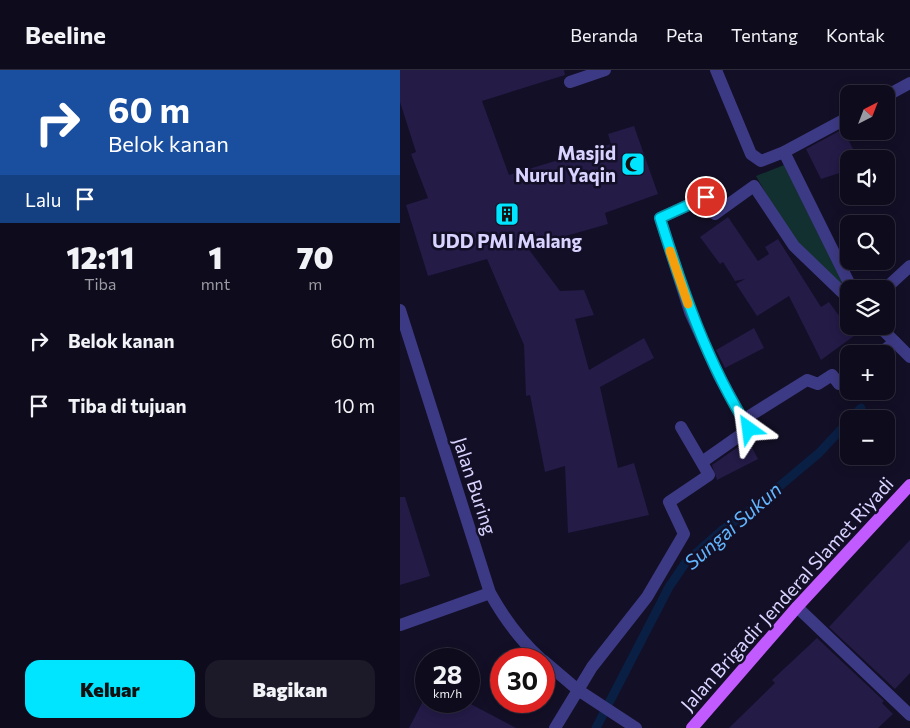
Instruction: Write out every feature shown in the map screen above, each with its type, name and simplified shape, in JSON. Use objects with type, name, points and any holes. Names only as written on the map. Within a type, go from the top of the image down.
[{"type":"main road","name":"Jalan Brigadir Jenderal Slamet Riyadi","points":[[692,728],[797,607],[910,486]]},
{"type":"street","points":[[570,82],[605,70]]},
{"type":"street","points":[[716,70],[752,154],[761,161],[784,152],[840,122]]},
{"type":"street","points":[[895,91],[910,83]]},
{"type":"street","points":[[784,152],[848,280]]},
{"type":"street","points":[[702,462],[749,429],[719,376],[690,312],[660,218],[706,197],[714,214],[754,186],[794,246],[840,290]]},
{"type":"street","points":[[895,280],[910,266]]},
{"type":"street","name":"Jalan Buring","points":[[400,310],[490,593],[504,616],[528,648]]},
{"type":"street","points":[[888,335],[910,357]]},
{"type":"street","points":[[891,345],[895,342]]},
{"type":"street","points":[[743,420],[807,380],[818,384],[832,375],[840,383]]},
{"type":"street","points":[[555,728],[592,667],[647,597],[684,534],[669,502],[709,475],[681,427]]},
{"type":"street","points":[[400,625],[490,593]]},
{"type":"street","points":[[797,607],[910,715]]},
{"type":"street","name":"Jalan Buring","points":[[555,670],[578,690],[635,728]]},
{"type":"green space","points":[[784,165],[841,280],[840,284],[796,246],[756,176]]},
{"type":"building","points":[[400,70],[564,70],[565,75],[482,101],[509,175],[611,144],[608,134],[634,126],[658,194],[605,213],[608,224],[527,247],[560,291],[584,290],[594,315],[575,319],[589,370],[644,338],[654,358],[600,387],[618,468],[634,463],[649,515],[568,533],[565,466],[545,472],[530,395],[526,396],[524,345],[487,259],[428,276],[406,205],[428,198],[411,154],[416,152],[400,102]]},
{"type":"building","points":[[840,131],[840,140],[848,140],[854,150],[840,150],[840,173],[821,179],[806,149]]},
{"type":"building","points":[[728,217],[758,261],[769,254],[765,247],[778,239],[821,307],[829,302],[840,317],[840,335],[854,336],[821,360],[789,296],[757,316],[736,284],[745,279],[735,281],[723,262],[720,264],[700,237]]},
{"type":"building","points":[[754,328],[764,348],[725,368],[716,350]]},
{"type":"building","points":[[748,440],[758,459],[717,480],[712,465]]},
{"type":"building","points":[[400,497],[405,497],[430,576],[400,585]]},
{"type":"building","points":[[910,540],[910,673],[895,689],[829,627]]},
{"type":"building","points":[[817,638],[884,701],[882,703],[893,714],[878,728],[729,728],[775,683],[772,680]]},
{"type":"building","points":[[480,709],[516,728],[409,728],[417,713],[480,713]]},
{"type":"waterway","name":"Sungai Sukun","points":[[596,728],[669,587],[686,562],[721,531],[757,505],[819,453],[840,431]]},
{"type":"slow traffic","points":[[670,251],[688,304]]},
{"type":"place","name":"Masjid Nurul Yaqin","points":[[633,164]]},
{"type":"place","name":"UDD PMI Malang","points":[[507,214]]},
{"type":"route","points":[[706,197],[660,218],[690,312],[719,376],[749,429]]}]
